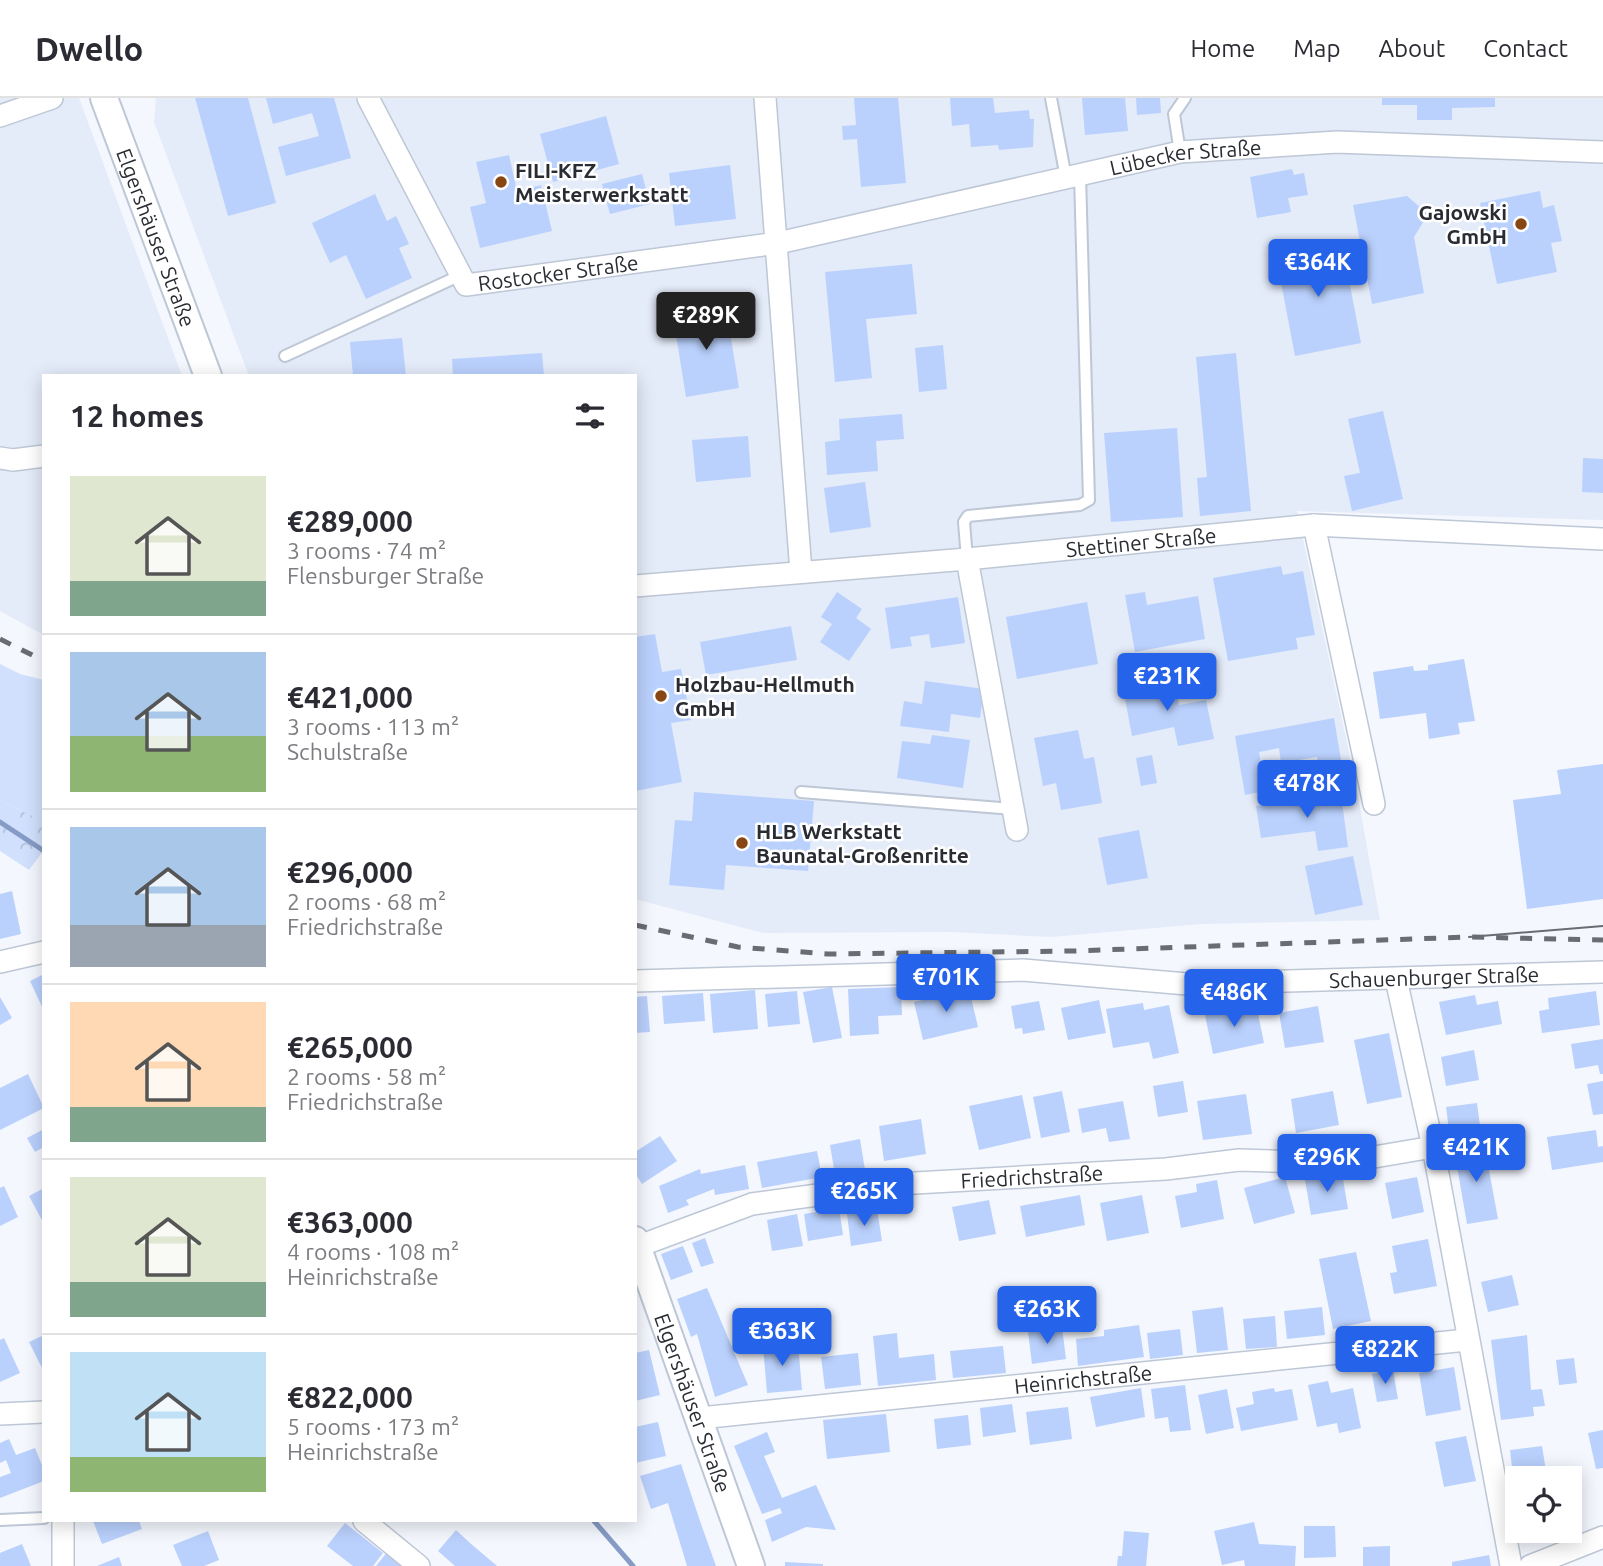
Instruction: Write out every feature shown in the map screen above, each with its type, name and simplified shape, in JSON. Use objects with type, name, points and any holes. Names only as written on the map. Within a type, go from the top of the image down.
[{"type":"street","points":[[0,116],[52,98]]},
{"type":"street","name":"Elgershäuser Straße","points":[[104,98],[207,374]]},
{"type":"street","name":"Rostocker Straße","points":[[368,98],[466,285],[779,243]]},
{"type":"street","points":[[765,98],[779,243],[802,572]]},
{"type":"street","name":"Lübecker Straße","points":[[779,243],[1180,152],[1337,142],[1603,152]]},
{"type":"street","points":[[0,458],[13,460],[42,456]]},
{"type":"street","points":[[1314,525],[1374,804]]},
{"type":"street","name":"Stettiner Straße","points":[[637,586],[967,559],[1314,525],[1603,539]]},
{"type":"street","points":[[967,559],[1017,830]]},
{"type":"street","points":[[0,962],[42,952]]},
{"type":"street","name":"Schauenburger Straße","points":[[637,981],[1023,970],[1188,984],[1603,971]]},
{"type":"street","points":[[1396,979],[1433,1147],[1466,1340],[1511,1566]]},
{"type":"street","name":"Friedrichstraße","points":[[637,1243],[752,1204],[897,1184],[1166,1169],[1239,1160],[1339,1163],[1433,1147]]},
{"type":"street","name":"Elgershäuser Straße","points":[[637,1243],[751,1566]]},
{"type":"street","name":"Heinrichstraße","points":[[700,1418],[1466,1340]]},
{"type":"street","points":[[0,1414],[42,1412]]},
{"type":"street","points":[[63,1522],[63,1566]]},
{"type":"street","points":[[365,1522],[419,1566]]},
{"type":"street","points":[[1530,1566],[1603,1537]]},
{"type":"lane","points":[[967,559],[964,522],[968,516],[1080,505],[1089,500],[1073,176],[1051,98]]},
{"type":"lane","points":[[1180,152],[1174,114],[1185,98]]},
{"type":"lane","points":[[285,355],[461,275]]},
{"type":"lane","points":[[801,792],[1013,809]]},
{"type":"lane","points":[[0,1520],[42,1517]]},
{"type":"shaded area","points":[[0,98],[79,98],[181,374],[42,374],[42,634],[0,611]]},
{"type":"shaded area","points":[[156,98],[1603,98],[1603,520],[1297,511],[1355,780],[1380,920],[1201,924],[1051,937],[951,932],[763,933],[637,900],[637,374],[248,374],[154,122]]},
{"type":"green space","points":[[0,664],[20,674],[42,680],[42,821],[0,800]]},
{"type":"green space","points":[[0,800],[42,821],[42,853],[29,870],[0,851]]},
{"type":"building","points":[[195,98],[248,98],[276,203],[228,216]]},
{"type":"building","points":[[266,98],[334,98],[351,158],[286,176],[278,147],[319,136],[312,113],[273,124]]},
{"type":"building","points":[[854,98],[898,98],[906,183],[861,187],[857,139],[843,140],[842,126],[856,125]]},
{"type":"building","points":[[950,98],[993,98],[995,113],[1029,110],[1030,119],[1034,119],[1033,147],[999,150],[998,145],[971,147],[969,124],[952,126]]},
{"type":"building","points":[[1082,98],[1125,98],[1128,131],[1085,135]]},
{"type":"building","points":[[1136,98],[1160,98],[1161,113],[1137,115]]},
{"type":"building","points":[[1382,98],[1495,98],[1495,107],[1452,108],[1452,120],[1417,120],[1417,105],[1382,105]]},
{"type":"building","points":[[606,116],[619,164],[553,182],[540,134]]},
{"type":"building","points":[[509,155],[517,191],[541,185],[552,231],[480,248],[470,207],[486,203],[476,162]]},
{"type":"building","points":[[730,165],[736,219],[675,226],[669,173]]},
{"type":"building","points":[[1292,169],[1294,175],[1304,173],[1308,195],[1288,198],[1291,212],[1257,218],[1250,177]]},
{"type":"building","points":[[642,174],[650,204],[610,214],[602,184]]},
{"type":"building","name":"Gajowski GmbH","points":[[1540,191],[1543,208],[1554,205],[1562,241],[1551,243],[1557,272],[1497,284],[1480,203]]},
{"type":"building","points":[[375,194],[387,221],[396,216],[409,244],[399,248],[412,278],[366,299],[346,255],[330,263],[312,223]]},
{"type":"building","points":[[1407,196],[1428,214],[1414,237],[1424,293],[1372,304],[1353,205]]},
{"type":"building","points":[[1342,243],[1361,343],[1295,356],[1276,256]]},
{"type":"building","points":[[912,264],[917,314],[866,319],[872,378],[835,382],[825,272]]},
{"type":"building","points":[[726,307],[739,388],[686,397],[673,316]]},
{"type":"building","points":[[402,338],[406,374],[353,374],[350,342]]},
{"type":"building","points":[[943,345],[947,389],[919,392],[915,348]]},
{"type":"building","points":[[542,353],[544,374],[453,374],[452,359]]},
{"type":"building","points":[[1236,353],[1251,511],[1200,516],[1197,478],[1207,477],[1196,357]]},
{"type":"building","points":[[1383,411],[1403,499],[1352,511],[1344,476],[1360,473],[1348,419]]},
{"type":"building","points":[[902,414],[904,439],[876,441],[878,471],[827,475],[825,442],[840,440],[839,419]]},
{"type":"building","points":[[1177,428],[1183,517],[1111,522],[1104,433]]},
{"type":"building","points":[[748,436],[751,477],[696,482],[692,440]]},
{"type":"building","points":[[1583,458],[1603,459],[1603,493],[1582,492]]},
{"type":"building","points":[[865,482],[871,527],[830,533],[824,488]]},
{"type":"building","points":[[1281,566],[1283,575],[1303,571],[1315,635],[1296,638],[1298,649],[1228,661],[1213,578]]},
{"type":"building","points":[[837,592],[862,609],[856,618],[871,629],[849,661],[820,642],[832,624],[821,617]]},
{"type":"building","points":[[1145,592],[1147,605],[1198,596],[1205,639],[1135,652],[1125,595]]},
{"type":"building","points":[[958,597],[965,643],[931,648],[929,634],[910,637],[912,646],[891,649],[885,608]]},
{"type":"building","points":[[1087,602],[1098,664],[1017,679],[1006,617]]},
{"type":"building","points":[[791,626],[797,660],[706,675],[700,642]]},
{"type":"building","name":"Holzbau-Hellmuth GmbH","points":[[655,634],[662,672],[681,669],[691,720],[671,723],[682,782],[637,791],[637,637]]},
{"type":"building","points":[[1464,659],[1475,721],[1458,723],[1460,734],[1429,739],[1426,713],[1380,719],[1373,672],[1413,666],[1414,671],[1428,670],[1428,665]]},
{"type":"building","points":[[1174,678],[1179,705],[1206,700],[1214,739],[1178,746],[1174,727],[1132,736],[1123,688]]},
{"type":"building","points":[[925,681],[984,689],[980,718],[951,714],[949,732],[900,726],[904,701],[922,704]]},
{"type":"building","points":[[1334,718],[1341,760],[1318,764],[1317,757],[1281,763],[1279,748],[1259,752],[1266,791],[1245,795],[1235,736]]},
{"type":"building","points":[[1078,730],[1084,759],[1094,757],[1102,803],[1061,810],[1056,783],[1043,786],[1034,738]]},
{"type":"building","points":[[932,735],[970,740],[963,788],[897,778],[902,741],[930,744]]},
{"type":"building","points":[[1152,755],[1157,783],[1141,786],[1136,758]]},
{"type":"building","points":[[1603,764],[1603,899],[1527,909],[1513,800],[1561,794],[1557,770]]},
{"type":"building","name":"HLB Werkstatt Baunatal-Großenritte","points":[[694,792],[814,801],[808,871],[726,865],[724,890],[669,885],[675,820],[692,821]]},
{"type":"building","points":[[1341,794],[1348,847],[1318,851],[1315,831],[1261,838],[1256,806]]},
{"type":"building","points":[[1139,830],[1148,878],[1107,885],[1098,838]]},
{"type":"building","points":[[1353,856],[1363,905],[1315,915],[1305,866]]},
{"type":"building","points":[[12,891],[21,934],[0,939],[0,894]]},
{"type":"building","points":[[42,975],[42,1007],[30,981]]},
{"type":"building","points":[[832,987],[842,1038],[813,1043],[803,992]]},
{"type":"building","points":[[901,987],[902,1015],[878,1016],[879,1034],[850,1036],[848,989]]},
{"type":"building","points":[[969,989],[978,1027],[923,1040],[914,1002]]},
{"type":"building","points":[[755,990],[758,1029],[713,1033],[710,994]]},
{"type":"building","points":[[797,991],[800,1024],[768,1027],[765,994]]},
{"type":"building","points":[[1596,991],[1600,1025],[1542,1033],[1539,1011],[1549,1009],[1548,998]]},
{"type":"building","points":[[703,993],[705,1021],[664,1024],[662,996]]},
{"type":"building","points":[[1475,995],[1477,1005],[1498,1001],[1502,1024],[1446,1035],[1439,1002]]},
{"type":"building","points":[[647,996],[650,1032],[637,1033],[637,997]]},
{"type":"building","points":[[0,997],[12,1018],[0,1025]]},
{"type":"building","points":[[1099,1000],[1106,1033],[1068,1040],[1061,1008]]},
{"type":"building","points":[[1039,1001],[1045,1030],[1023,1034],[1022,1028],[1015,1029],[1011,1006]]},
{"type":"building","points":[[1143,1003],[1144,1010],[1169,1005],[1179,1053],[1153,1059],[1149,1042],[1113,1048],[1106,1009]]},
{"type":"building","points":[[1256,1004],[1264,1043],[1213,1054],[1205,1015]]},
{"type":"building","points":[[1318,1006],[1324,1042],[1285,1048],[1279,1013]]},
{"type":"building","points":[[1389,1033],[1402,1097],[1367,1104],[1354,1040]]},
{"type":"building","points":[[1603,1039],[1603,1074],[1600,1074],[1598,1065],[1575,1069],[1571,1044]]},
{"type":"building","points":[[1474,1050],[1479,1080],[1446,1086],[1441,1057]]},
{"type":"building","points":[[28,1074],[42,1109],[0,1130],[0,1088]]},
{"type":"building","points":[[1183,1081],[1188,1112],[1158,1117],[1153,1086]]},
{"type":"building","points":[[1603,1081],[1603,1114],[1593,1115],[1587,1084]]},
{"type":"building","points":[[1062,1091],[1070,1132],[1041,1138],[1033,1097]]},
{"type":"building","points":[[1333,1091],[1339,1125],[1296,1133],[1291,1099]]},
{"type":"building","points":[[1246,1094],[1252,1134],[1203,1140],[1197,1101]]},
{"type":"building","points":[[1022,1095],[1031,1138],[979,1150],[969,1106]]},
{"type":"building","points":[[1123,1101],[1130,1139],[1109,1142],[1106,1128],[1082,1133],[1078,1109]]},
{"type":"building","points":[[1477,1103],[1481,1133],[1450,1138],[1446,1107]]},
{"type":"building","points":[[921,1119],[926,1154],[884,1161],[879,1126]]},
{"type":"building","points":[[42,1130],[42,1148],[35,1152],[27,1138]]},
{"type":"building","points":[[1596,1130],[1598,1147],[1603,1146],[1603,1162],[1552,1170],[1547,1137]]},
{"type":"building","points":[[660,1136],[677,1161],[642,1184],[637,1176],[637,1151]]},
{"type":"building","points":[[860,1139],[865,1170],[835,1175],[830,1145]]},
{"type":"building","points":[[1484,1143],[1498,1219],[1467,1224],[1454,1149]]},
{"type":"building","points":[[817,1151],[822,1177],[762,1188],[757,1162]]},
{"type":"building","points":[[745,1165],[749,1189],[715,1195],[714,1189],[686,1200],[689,1205],[668,1213],[659,1186],[700,1169],[701,1174]]},
{"type":"building","points":[[1342,1173],[1348,1209],[1311,1215],[1305,1180]]},
{"type":"building","points":[[1285,1177],[1295,1213],[1254,1224],[1244,1188]]},
{"type":"building","points":[[1417,1177],[1424,1212],[1392,1219],[1385,1183]]},
{"type":"building","points":[[1217,1180],[1224,1219],[1181,1228],[1175,1196],[1197,1192],[1196,1184]]},
{"type":"building","points":[[4,1186],[18,1217],[0,1226],[0,1188]]},
{"type":"building","points":[[42,1189],[42,1220],[29,1196]]},
{"type":"building","points":[[1080,1195],[1085,1225],[1026,1237],[1020,1206]]},
{"type":"building","points":[[1142,1195],[1149,1233],[1107,1241],[1100,1203]]},
{"type":"building","points":[[989,1200],[996,1234],[959,1241],[952,1207]]},
{"type":"building","points":[[839,1208],[843,1235],[808,1241],[804,1214]]},
{"type":"building","points":[[877,1209],[882,1241],[851,1246],[847,1214]]},
{"type":"building","points":[[797,1214],[803,1246],[772,1251],[767,1220]]},
{"type":"building","points":[[705,1238],[714,1263],[701,1267],[692,1243]]},
{"type":"building","points":[[1428,1239],[1437,1286],[1394,1294],[1390,1273],[1397,1272],[1392,1246]]},
{"type":"building","points":[[683,1246],[693,1272],[671,1280],[661,1254]]},
{"type":"building","points":[[1356,1252],[1371,1321],[1333,1329],[1319,1259]]},
{"type":"building","points":[[1512,1275],[1519,1305],[1488,1312],[1481,1282]]},
{"type":"building","points":[[707,1288],[748,1385],[715,1397],[697,1334],[691,1337],[677,1299]]},
{"type":"building","points":[[1223,1307],[1228,1350],[1197,1353],[1192,1311]]},
{"type":"building","points":[[1322,1307],[1325,1335],[1287,1339],[1284,1311]]},
{"type":"building","points":[[1275,1316],[1277,1347],[1246,1349],[1243,1319]]},
{"type":"building","points":[[1139,1325],[1144,1357],[1078,1366],[1076,1339],[1104,1336],[1104,1330]]},
{"type":"building","points":[[1062,1327],[1066,1359],[1032,1364],[1028,1332]]},
{"type":"building","points":[[1180,1329],[1183,1355],[1150,1359],[1147,1333]]},
{"type":"building","points":[[897,1333],[899,1358],[934,1354],[936,1380],[878,1386],[873,1336]]},
{"type":"building","points":[[1527,1335],[1531,1390],[1542,1389],[1545,1406],[1533,1407],[1534,1416],[1501,1420],[1491,1340]]},
{"type":"building","points":[[42,1336],[42,1368],[29,1342]]},
{"type":"building","points":[[4,1338],[20,1373],[0,1382],[0,1340]]},
{"type":"building","points":[[798,1343],[802,1390],[767,1393],[763,1346]]},
{"type":"building","points":[[1003,1346],[1006,1373],[953,1378],[950,1351]]},
{"type":"building","points":[[649,1350],[660,1395],[637,1401],[637,1353]]},
{"type":"building","points":[[858,1353],[861,1385],[825,1389],[821,1357]]},
{"type":"building","points":[[1574,1358],[1577,1383],[1559,1385],[1556,1360]]},
{"type":"building","points":[[1454,1367],[1461,1410],[1426,1416],[1419,1373]]},
{"type":"building","points":[[1393,1370],[1398,1399],[1377,1402],[1372,1374]]},
{"type":"building","points":[[1328,1381],[1331,1393],[1353,1388],[1361,1428],[1339,1433],[1337,1423],[1317,1427],[1308,1385]]},
{"type":"building","points":[[1185,1385],[1191,1430],[1170,1432],[1168,1417],[1155,1419],[1151,1389]]},
{"type":"building","points":[[1141,1388],[1145,1417],[1096,1427],[1090,1397]]},
{"type":"building","points":[[1274,1388],[1275,1392],[1292,1389],[1298,1420],[1241,1431],[1236,1408],[1254,1404],[1252,1392]]},
{"type":"building","points":[[1227,1389],[1234,1428],[1206,1434],[1198,1395]]},
{"type":"building","points":[[1012,1404],[1016,1432],[983,1437],[980,1408]]},
{"type":"building","points":[[1068,1407],[1072,1439],[1030,1445],[1026,1412]]},
{"type":"building","points":[[886,1414],[890,1452],[827,1459],[823,1420]]},
{"type":"building","points":[[968,1415],[971,1445],[937,1449],[934,1419]]},
{"type":"building","points":[[658,1422],[666,1456],[637,1463],[637,1427]]},
{"type":"building","points":[[1603,1430],[1603,1468],[1596,1469],[1588,1433]]},
{"type":"building","points":[[767,1432],[775,1452],[764,1456],[782,1498],[816,1485],[836,1530],[806,1527],[772,1542],[765,1520],[782,1513],[780,1508],[762,1514],[734,1446]]},
{"type":"building","points":[[1466,1436],[1476,1481],[1444,1487],[1435,1442]]},
{"type":"building","points":[[9,1439],[16,1455],[35,1448],[42,1465],[42,1482],[0,1498],[0,1477],[11,1473],[6,1460],[0,1463],[0,1443]]},
{"type":"building","points":[[1542,1446],[1545,1466],[1512,1466],[1510,1450]]},
{"type":"building","points":[[681,1464],[716,1566],[687,1566],[668,1503],[651,1509],[640,1476]]},
{"type":"building","points":[[93,1522],[139,1522],[142,1529],[102,1544]]},
{"type":"building","points":[[1254,1522],[1259,1544],[1296,1546],[1295,1566],[1245,1566],[1244,1560],[1222,1565],[1214,1531]]},
{"type":"building","points":[[345,1523],[383,1553],[373,1566],[353,1566],[327,1546]]},
{"type":"building","points":[[1304,1526],[1335,1526],[1336,1557],[1304,1558]]},
{"type":"building","points":[[456,1530],[497,1566],[455,1566],[438,1551]]},
{"type":"building","points":[[208,1531],[219,1560],[204,1566],[182,1566],[173,1545]]},
{"type":"building","points":[[1124,1531],[1149,1533],[1146,1566],[1117,1566],[1118,1556],[1122,1556]]},
{"type":"building","points":[[22,1544],[31,1566],[0,1566],[0,1553]]},
{"type":"building","points":[[1390,1546],[1390,1566],[1363,1566],[1363,1547]]},
{"type":"building","points":[[388,1551],[406,1566],[376,1566]]},
{"type":"building","points":[[1489,1555],[1491,1566],[1452,1566],[1452,1562]]},
{"type":"building","points":[[119,1557],[122,1566],[97,1566]]},
{"type":"building","points":[[785,1562],[823,1564],[823,1566],[785,1566]]},
{"type":"waterway","points":[[0,822],[42,850]]},
{"type":"waterway","points":[[595,1522],[633,1566]]},
{"type":"tram line","points":[[1469,937],[1603,926]]},
{"type":"railway","points":[[0,639],[42,660]]},
{"type":"railway","points":[[637,925],[738,947],[828,954],[1073,951],[1469,937],[1603,940]]},
{"type":"place","name":"FILI-KFZ Meisterwerkstatt","points":[[501,182]]},
{"type":"place","name":"Gajowski GmbH","points":[[1521,224]]},
{"type":"place","name":"Holzbau-Hellmuth GmbH","points":[[661,696]]},
{"type":"place","name":"HLB Werkstatt Baunatal-Großenritte","points":[[742,843]]}]
